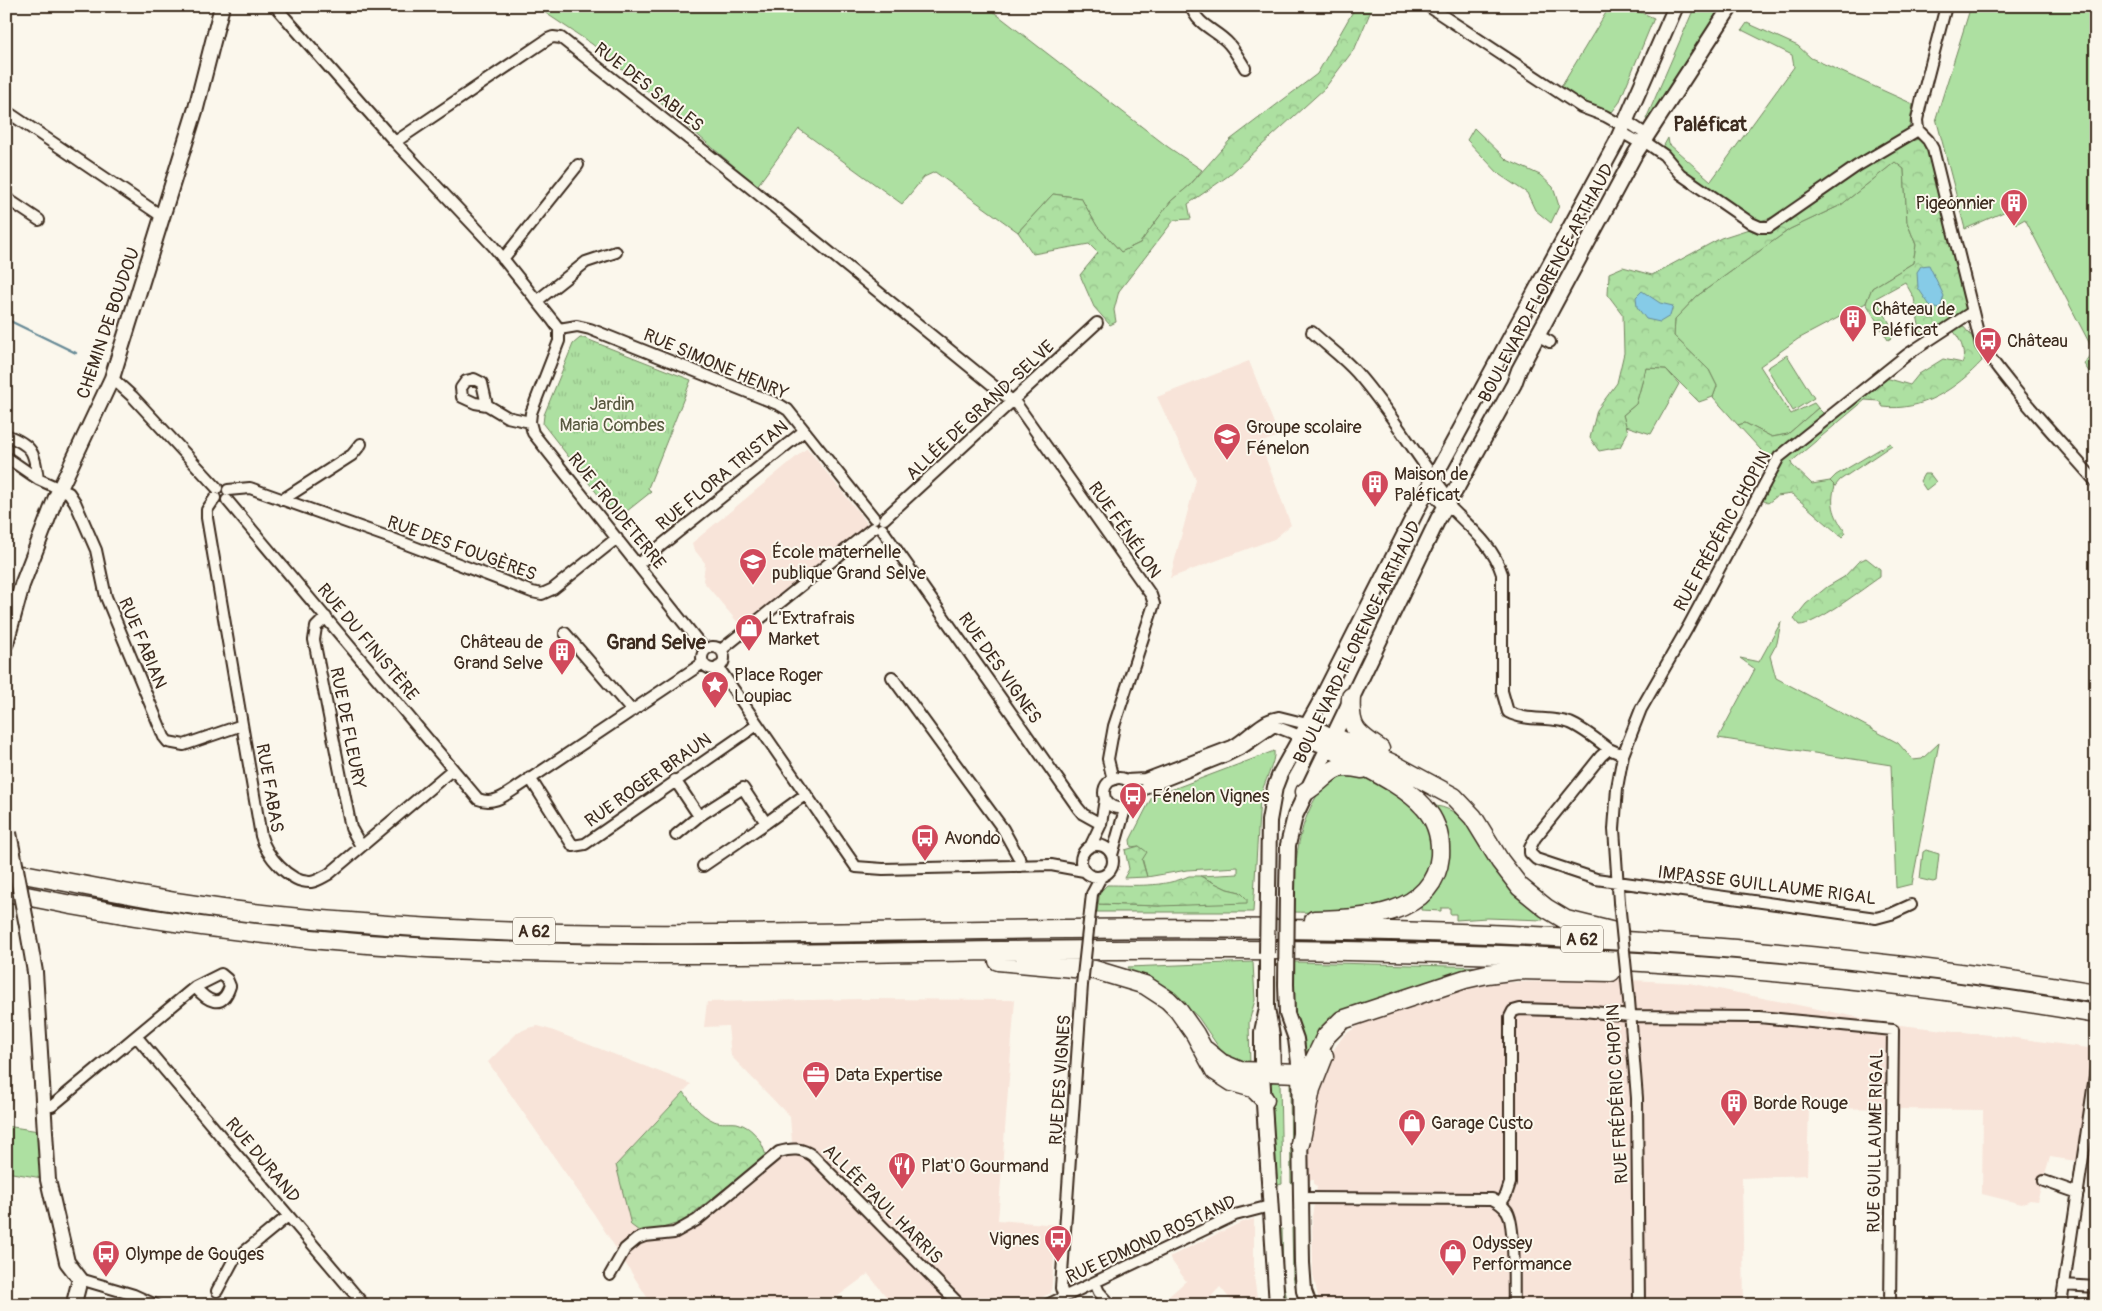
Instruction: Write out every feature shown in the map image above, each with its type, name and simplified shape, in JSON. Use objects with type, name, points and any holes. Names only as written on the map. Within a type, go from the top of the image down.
[{"type":"highway","points":[[1352,697],[1351,717],[1356,731],[1384,752],[1394,764]]},
{"type":"highway","points":[[1330,742],[1394,764],[1446,792],[1461,803],[1520,887],[1546,908],[1566,920],[1665,943]]},
{"type":"highway","points":[[1065,928],[1086,920],[1325,920],[1380,914],[1400,909],[1420,895],[1434,876],[1439,861],[1439,835],[1431,816],[1420,803],[1404,790],[1370,770],[1330,742]]},
{"type":"highway","points":[[1305,792],[1318,784],[1328,773],[1339,766],[1351,766],[1370,770]]},
{"type":"highway","name":"A 62","points":[[6,870],[181,903],[340,922],[431,928],[584,933],[807,933],[1065,928],[1373,931],[1665,943],[1929,969],[2096,993]]},
{"type":"highway","name":"A 62","points":[[7,893],[109,912],[257,934],[416,947],[576,953],[1129,950],[1434,953],[1750,970],[1925,988],[2028,1002],[2096,1014]]},
{"type":"highway","points":[[910,952],[1096,970],[1145,985],[1168,1000],[1186,1021],[1205,1050],[1215,1071],[1232,1082],[1253,1088],[1265,1100]]},
{"type":"highway","points":[[1205,1050],[1231,1068],[1247,1073],[1299,1073],[1312,1065],[1326,1036],[1342,1020],[1465,979],[1518,970],[1809,976]]},
{"type":"highway","points":[[1300,1144],[1311,1089],[1326,1051],[1337,1032],[1351,1017]]},
{"type":"street","name":"CHEMIN DE BOUDOU","points":[[6,643],[22,585],[60,488],[112,378],[209,63],[222,6]]},
{"type":"street","points":[[275,6],[395,142],[463,212],[538,300],[559,329],[559,341],[531,414],[530,422],[507,417],[487,405]]},
{"type":"street","points":[[1191,6],[1194,15],[1200,22],[1229,44],[1244,68]]},
{"type":"street","points":[[1428,6],[1581,107],[1605,116],[1623,126],[1664,156],[1680,174],[1750,223],[1760,227],[1769,227],[1857,166],[1918,130]]},
{"type":"street","name":"BOULEVARD FLORENCE ARTHAUD","points":[[1277,1305],[1265,1100],[1268,1073],[1262,1032],[1267,1008],[1269,820],[1272,799],[1280,774],[1318,706],[1431,483],[1623,126],[1676,6]]},
{"type":"street","name":"BOULEVARD FLORENCE ARTHAUD","points":[[1308,1305],[1303,1280],[1299,1073],[1296,1039],[1286,1009],[1289,836],[1305,792],[1427,540],[1514,384],[1537,335],[1644,140],[1730,6]]},
{"type":"street","points":[[1946,6],[1921,102],[1917,120],[1918,130],[1928,140],[1933,149],[1981,345],[1993,364],[2096,482]]},
{"type":"street","name":"RUE DES SABLES","points":[[395,142],[548,39],[553,37],[561,38],[747,184],[1012,400]]},
{"type":"street","points":[[6,111],[163,217]]},
{"type":"street","points":[[502,258],[578,165]]},
{"type":"street","points":[[6,198],[39,220]]},
{"type":"street","points":[[538,300],[586,262],[616,252]]},
{"type":"street","name":"RUE FRÉDÉRIC CHOPIN","points":[[1639,1305],[1637,1098],[1629,1000],[1616,882],[1614,812],[1623,755],[1640,709],[1688,627],[1779,456],[1891,370],[1908,354],[1972,312]]},
{"type":"street","name":"ALLÉE DE GRAND-SELVE","points":[[721,650],[878,524],[947,463],[1012,400],[1097,323]]},
{"type":"street","name":"RUE SIMONE HENRY","points":[[559,329],[577,326],[590,329],[780,405],[788,410],[878,524]]},
{"type":"street","points":[[1312,332],[1356,371],[1386,408],[1418,458],[1431,483],[1486,544],[1498,563],[1502,574],[1502,691],[1508,712],[1530,719],[1569,723],[1586,731],[1609,749],[1623,755]]},
{"type":"street","points":[[1537,335],[1550,342]]},
{"type":"street","points":[[112,378],[133,397],[216,493]]},
{"type":"street","name":"RUE FÉNÉLON","points":[[1012,400],[1151,595],[1154,604],[1114,726],[1108,759],[1113,780]]},
{"type":"street","name":"RUE FROIDETERRE","points":[[530,422],[534,433],[705,650]]},
{"type":"street","name":"RUE FLORA TRISTAN","points":[[638,564],[804,431]]},
{"type":"street","points":[[6,435],[23,442],[30,448],[35,455],[38,479]]},
{"type":"street","points":[[282,500],[352,455],[361,444]]},
{"type":"street","points":[[6,457],[38,479],[60,488]]},
{"type":"street","name":"RUE DES FOUGÈRES","points":[[216,493],[222,486],[228,495],[250,488],[532,592],[542,594],[553,589],[617,538]]},
{"type":"street","name":"RUE FABIAN","points":[[60,488],[69,492],[90,532],[96,550],[106,597],[164,737],[168,742],[184,745],[242,725]]},
{"type":"street","name":"RUE FABAS","points":[[216,493],[206,510],[207,518],[261,836],[266,851],[275,862],[289,874],[304,881],[311,882],[329,874],[454,769]]},
{"type":"street","name":"RUE DU FINISTÈRE","points":[[228,495],[326,617],[478,799],[494,802],[530,778]]},
{"type":"street","name":"RUE DES VIGNES","points":[[878,524],[1078,808],[1083,814],[1101,824]]},
{"type":"street","name":"RUE DE FLEURY","points":[[326,617],[316,627],[314,640],[351,828],[361,846]]},
{"type":"street","points":[[565,633],[632,711]]},
{"type":"street","points":[[713,647],[721,650],[724,658],[718,667],[710,668],[703,663],[702,656],[705,650],[713,647]]},
{"type":"street","points":[[530,778],[703,663]]},
{"type":"street","points":[[718,667],[856,867],[883,869],[1021,866],[1051,865],[1068,861],[1082,854],[1091,845],[1101,824],[1106,786],[1113,780],[1145,779],[1232,746],[1242,741],[1264,721],[1279,717],[1330,742]]},
{"type":"street","points":[[892,677],[1003,830],[1020,858],[1021,866]]},
{"type":"street","name":"RUE ROGER BRAUN","points":[[530,778],[573,846],[585,844],[757,725]]},
{"type":"street","points":[[1051,865],[1101,877],[1112,868],[1112,855],[1126,806],[1133,797],[1148,787],[1244,747],[1273,727],[1303,730]]},
{"type":"street","points":[[1609,749],[1601,756],[1534,838],[1530,853],[1536,859],[1596,879],[1616,882]]},
{"type":"street","points":[[675,780],[699,816]]},
{"type":"street","points":[[1126,780],[1132,787],[1133,797]]},
{"type":"street","points":[[676,835],[699,816],[743,788],[766,823]]},
{"type":"street","points":[[703,866],[806,794]]},
{"type":"street","points":[[1105,799],[1114,807],[1126,806]]},
{"type":"street","points":[[8,829],[35,972],[48,1180],[67,1262],[80,1279],[134,1295],[156,1305]]},
{"type":"street","points":[[1091,845],[1102,845],[1112,855]]},
{"type":"street","points":[[1082,854],[1080,863],[1086,873]]},
{"type":"street","name":"RUE DES VIGNES","points":[[1086,873],[1092,894]]},
{"type":"street","name":"RUE DES VIGNES","points":[[1064,1297],[1061,1288],[1082,985],[1092,894],[1101,877]]},
{"type":"street","name":"IMPASSE GUILLAUME RIGAL","points":[[1616,882],[1876,918],[1911,905]]},
{"type":"street","points":[[44,1106],[52,1106],[195,987]]},
{"type":"street","points":[[1501,1203],[1510,1182],[1510,1017],[1513,1011],[1520,1009],[1584,1011],[1630,1016]]},
{"type":"street","name":"RUE GUILLAUME RIGAL","points":[[1630,1016],[1759,1017],[1893,1030],[1890,1305]]},
{"type":"street","name":"RUE DURAND","points":[[136,1036],[364,1305]]},
{"type":"street","points":[[2061,1305],[2096,1069]]},
{"type":"street","name":"ALLÉE PAUL HARRIS","points":[[610,1275],[625,1249],[637,1239],[683,1230],[779,1152],[799,1149],[813,1156],[960,1305]]},
{"type":"street","points":[[2044,1181],[2078,1193]]},
{"type":"street","points":[[1301,1198],[1478,1198],[1492,1199],[1501,1203],[1508,1212],[1512,1226],[1514,1305]]},
{"type":"street","name":"RUE EDMOND ROSTAND","points":[[1047,1305],[1235,1215],[1270,1206]]},
{"type":"street","points":[[217,1291],[233,1261],[288,1216]]},
{"type":"street","points":[[76,1305],[75,1299],[80,1279]]},
{"type":"street","points":[[1095,1283],[1111,1305]]},
{"type":"street","points":[[2064,1285],[2096,1287]]},
{"type":"shaded area","name":"Groupe scolaire Fénelon","points":[[1249,361],[1279,436],[1260,443],[1291,525],[1274,539],[1170,578],[1196,480],[1157,397]]},
{"type":"shaded area","points":[[807,448],[868,524],[744,624],[739,624],[703,581],[705,563],[693,548],[692,543]]},
{"type":"shaded area","points":[[1611,979],[1689,983],[1891,1024],[2096,1049],[2096,1164],[2050,1157],[2037,1201],[2030,1200],[2022,1204],[1982,1194],[1983,1110],[1809,1108],[1807,1175],[1742,1178],[1744,1305],[1320,1305],[1313,1275],[1312,1216],[1317,1187],[1314,1184],[1314,1180],[1309,1180],[1309,1115],[1334,1049],[1344,1035],[1369,1019],[1485,983]]},
{"type":"shaded area","points":[[863,999],[1015,1000],[998,1220],[1057,1225],[1051,1293],[1026,1305],[893,1305],[868,1274],[826,1305],[652,1305],[594,1214],[488,1062],[517,1033],[538,1026],[691,1084],[616,1165],[682,1222],[775,1148],[792,1142],[790,1117],[731,1056],[728,1026],[704,1027],[707,1002]]},
{"type":"shaded area","points":[[1254,1219],[1254,1276],[1258,1305],[1235,1305],[1220,1287],[1203,1305],[1159,1305],[1186,1281],[1169,1257],[1240,1223]]},
{"type":"green space","points":[[535,6],[907,6],[913,10],[918,6],[986,6],[1168,147],[1202,170],[1190,185],[1171,201],[1140,243],[1121,252],[1097,226],[1081,198],[1053,194],[1018,232],[935,172],[924,177],[902,204],[799,129],[757,186],[592,44]]},
{"type":"green space","points":[[1356,6],[1373,6],[1355,48],[1325,88],[1228,176],[1188,204],[1191,219],[1174,220],[1119,291],[1114,310],[1116,322],[1110,325],[1094,307],[1080,275],[1098,253],[1089,244],[1033,254],[1018,232],[1053,194],[1081,198],[1097,226],[1121,252],[1140,243],[1171,201],[1190,185],[1230,140],[1317,74]]},
{"type":"green space","points":[[1610,6],[1626,6],[1654,18],[1619,103],[1612,112],[1584,105],[1560,89]]},
{"type":"green space","points":[[1695,6],[1727,6],[1651,123],[1646,119]]},
{"type":"green space","points":[[1971,6],[2084,6],[2096,13],[2096,383],[2084,364],[2093,350],[2025,219],[2016,224],[2006,211],[1965,229],[1936,118]]},
{"type":"green space","points":[[1747,23],[1798,46],[1811,58],[1913,104],[1909,129],[1819,185],[1774,217],[1756,222],[1676,165],[1663,147],[1668,138],[1669,144],[1711,181],[1794,67],[1792,55],[1742,30]]},
{"type":"green space","points":[[1474,128],[1507,160],[1540,175],[1553,187],[1559,206],[1551,223],[1535,210],[1527,193],[1500,175],[1467,140]]},
{"type":"green space","points":[[1918,139],[1927,146],[1968,311],[1921,336],[1914,298],[1905,282],[1876,298],[1896,335],[1888,340],[1866,303],[1872,288],[1913,263],[1916,245],[1907,222],[1904,169],[1895,162],[1841,205],[1790,229],[1697,296],[1675,319],[1674,336],[1709,370],[1717,386],[1713,397],[1699,402],[1666,369],[1646,368],[1636,404],[1623,415],[1628,432],[1620,447],[1599,451],[1590,438],[1597,410],[1617,383],[1624,353],[1623,315],[1608,295],[1609,273],[1623,267],[1652,275],[1721,238],[1752,228],[1769,230],[1859,167],[1898,146]]},
{"type":"green space","points":[[1895,162],[1904,169],[1907,222],[1916,245],[1913,263],[1872,288],[1866,303],[1798,339],[1760,366],[1791,414],[1814,403],[1818,408],[1788,434],[1772,437],[1745,423],[1738,425],[1713,397],[1717,386],[1709,370],[1674,336],[1675,319],[1697,296],[1790,229],[1841,205]]},
{"type":"green space","points":[[1961,324],[1977,342],[1982,361],[1950,389],[1925,402],[1897,408],[1883,407],[1879,401],[1865,400],[1791,462],[1812,484],[1830,481],[1835,486],[1833,505],[1836,516],[1846,533],[1842,537],[1792,494],[1777,496],[1768,503],[1760,499],[1776,466],[1785,457],[1886,378],[1910,385],[1919,374],[1943,359],[1963,363],[1962,345],[1952,329]]},
{"type":"green space","name":"Jardin Maria Combes","points":[[580,338],[691,380],[648,488],[651,492],[617,519],[543,424],[544,415],[573,344]]},
{"type":"green space","points":[[1787,355],[1814,398],[1793,411],[1767,368]]},
{"type":"green space","points":[[1646,368],[1666,369],[1679,384],[1651,434],[1626,426],[1623,415],[1636,404]]},
{"type":"green space","points":[[1818,408],[1826,416],[1772,462],[1738,425],[1745,423],[1772,437],[1788,434]]},
{"type":"green space","points":[[1890,443],[1892,445],[1840,480],[1835,486],[1830,481],[1836,475]]},
{"type":"green space","points":[[1924,474],[1930,474],[1936,482],[1926,490],[1920,481]]},
{"type":"green space","points":[[1866,558],[1880,569],[1880,577],[1828,613],[1806,624],[1799,625],[1794,619],[1806,604],[1827,587],[1844,577],[1858,562]]},
{"type":"green space","points":[[1781,622],[1777,643],[1770,656],[1776,678],[1898,743],[1913,760],[1922,759],[1939,743],[1912,884],[1896,888],[1891,765],[1718,738],[1755,669],[1740,658],[1759,662]]},
{"type":"green space","points":[[1274,751],[1271,767],[1260,797],[1253,912],[1097,912],[1098,904],[1159,906],[1240,892],[1227,889],[1200,876],[1238,874],[1238,867],[1187,870],[1147,877],[1139,846],[1131,847],[1130,840],[1152,797]]},
{"type":"green space","points":[[1356,772],[1400,798],[1413,808],[1423,821],[1430,835],[1432,851],[1428,869],[1411,892],[1384,904],[1358,910],[1294,912],[1296,859],[1303,827],[1309,811],[1328,779]]},
{"type":"green space","points":[[1436,806],[1448,809],[1467,824],[1502,879],[1526,903],[1543,915],[1543,920],[1487,918],[1456,920],[1456,914],[1450,914],[1450,908],[1441,908],[1441,911],[1421,910],[1421,906],[1440,880],[1447,860],[1447,849]]},
{"type":"green space","points":[[1139,846],[1147,852],[1142,860],[1147,877],[1124,878],[1129,869],[1125,850]]},
{"type":"green space","points":[[1926,850],[1939,854],[1936,881],[1933,882],[1920,879],[1923,852]]},
{"type":"green space","points":[[1189,876],[1200,876],[1227,889],[1240,892],[1247,899],[1247,903],[1159,906],[1098,904],[1100,892],[1107,885],[1159,884]]},
{"type":"green space","points":[[1253,962],[1255,1000],[1249,1022],[1250,1067],[1231,1061],[1222,1052],[1198,1017],[1175,996],[1132,973],[1128,967]]},
{"type":"green space","points":[[1294,962],[1490,967],[1351,1010],[1305,1064],[1292,1010]]},
{"type":"green space","points":[[1273,1082],[1280,1082],[1282,1184],[1274,1186],[1269,1085]]},
{"type":"green space","points":[[1290,1082],[1294,1082],[1296,1182],[1291,1183]]},
{"type":"green space","points":[[684,1092],[696,1108],[714,1121],[737,1123],[752,1131],[762,1145],[766,1156],[682,1222],[656,1230],[639,1231],[631,1225],[616,1165]]},
{"type":"green space","points":[[6,1126],[39,1131],[42,1178],[6,1172]]},
{"type":"green space","points":[[1297,1227],[1304,1305],[1299,1305],[1293,1276],[1292,1228]]},
{"type":"green space","points":[[1282,1229],[1283,1280],[1288,1305],[1284,1305],[1276,1231]]},
{"type":"water","points":[[1929,265],[1944,296],[1940,309],[1931,307],[1918,288],[1917,272],[1921,266]]},
{"type":"water","points":[[1642,291],[1660,303],[1673,306],[1670,316],[1660,322],[1646,319],[1637,307],[1636,297]]},
{"type":"waterway","points":[[6,319],[76,353]]},
{"type":"place","name":"Pigeonnier","points":[[2014,227]]},
{"type":"place","name":"Château de Paléficat","points":[[1853,343]]},
{"type":"place","name":"Château","points":[[1988,365]]},
{"type":"place","name":"Groupe scolaire Fénelon","points":[[1227,461]]},
{"type":"place","name":"Maison de Paléficat","points":[[1375,508]]},
{"type":"place","name":"École maternelle publique Grand Selve","points":[[753,586]]},
{"type":"place","name":"L'Extrafrais Market","points":[[749,652]]},
{"type":"place","name":"Château de Grand Selve","points":[[562,676]]},
{"type":"place","name":"Place Roger Loupiac","points":[[715,709]]},
{"type":"place","name":"Fénelon Vignes","points":[[1133,820]]},
{"type":"place","name":"Avondo","points":[[925,862]]},
{"type":"place","name":"Data Expertise","points":[[816,1099]]},
{"type":"place","name":"Borde Rouge","points":[[1734,1127]]},
{"type":"place","name":"Garage Custo","points":[[1412,1147]]},
{"type":"place","name":"Plat'O Gourmand","points":[[902,1190]]},
{"type":"place","name":"Vignes","points":[[1058,1263]]},
{"type":"place","name":"Odyssey Performance","points":[[1453,1277]]},
{"type":"place","name":"Olympe de Gouges","points":[[106,1278]]},
{"type":"district","name":"Paléficat","points":[[1710,124]]},
{"type":"district","name":"Grand Selve","points":[[656,642]]}]
